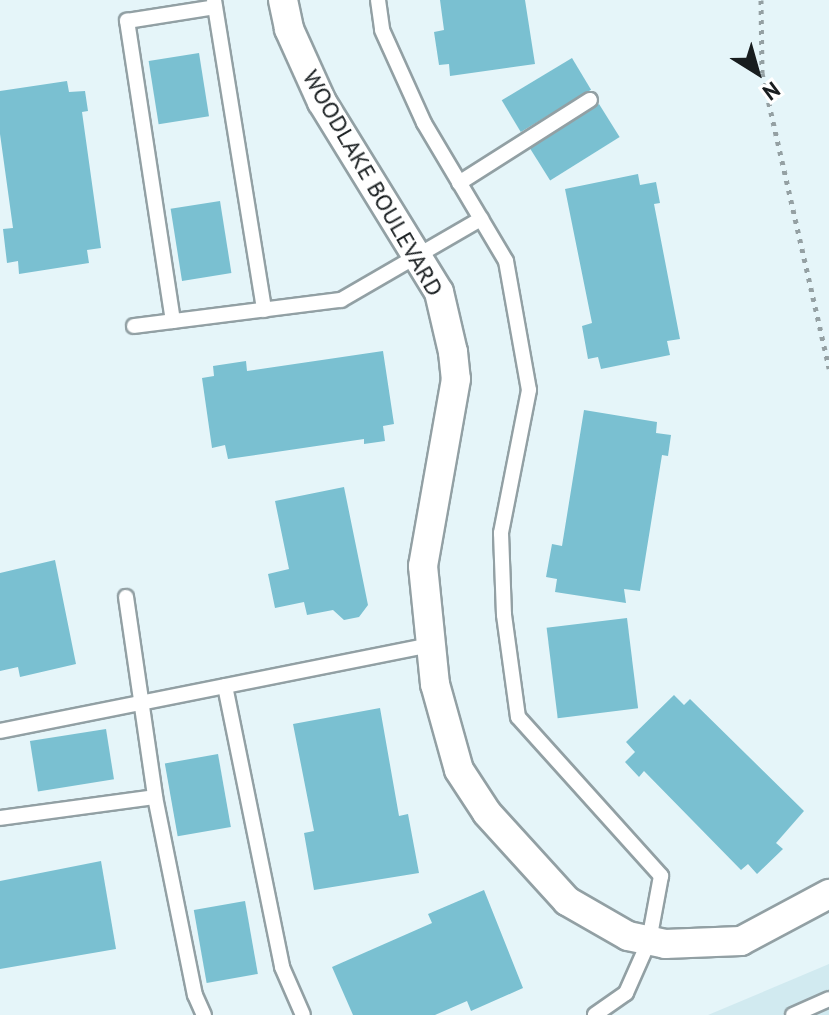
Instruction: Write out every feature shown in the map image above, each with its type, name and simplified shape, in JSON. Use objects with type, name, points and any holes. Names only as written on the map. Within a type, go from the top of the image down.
[{"type":"street","name":"WOODLAKE BOULEVARD","points":[[283,0],[289,29],[322,102],[439,292],[456,379],[425,537],[430,645],[451,753],[487,813],[567,901],[611,929],[649,941],[741,941],[829,894]]},
{"type":"lane","points":[[378,0],[388,44],[424,123],[506,261],[529,390],[501,533],[504,615],[518,717],[661,876],[649,941],[626,993],[595,1015]]},
{"type":"lane","points":[[173,321],[127,21],[214,3],[264,310]]},
{"type":"lane","points":[[459,183],[590,100]]},
{"type":"lane","points":[[134,326],[341,300],[481,219]]},
{"type":"lane","points":[[126,597],[138,704],[155,797],[195,995],[204,1015]]},
{"type":"lane","points":[[0,731],[430,645]]},
{"type":"lane","points":[[225,686],[282,967],[303,1015]]},
{"type":"lane","points":[[0,818],[155,797]]},
{"type":"lane","points":[[793,1015],[829,999]]},
{"type":"path","points":[[761,0],[762,73],[829,369]]},
{"type":"shaded area","points":[[829,964],[829,1015],[708,1015]]},
{"type":"building","points":[[440,0],[525,0],[535,64],[450,76],[449,64],[439,65],[434,32],[444,30]]},
{"type":"building","points":[[199,53],[209,116],[159,124],[149,61]]},
{"type":"building","points":[[572,58],[591,90],[521,132],[502,100]]},
{"type":"building","points":[[67,81],[69,92],[85,91],[88,111],[82,112],[101,248],[87,250],[89,263],[19,274],[18,261],[7,263],[3,229],[13,228],[0,134],[0,91]]},
{"type":"building","points":[[599,104],[620,137],[550,181],[529,147]]},
{"type":"building","points":[[638,174],[640,185],[656,182],[660,203],[654,204],[680,339],[667,341],[670,355],[601,369],[598,357],[588,359],[582,326],[592,323],[565,189]]},
{"type":"building","points":[[220,201],[231,273],[182,281],[171,209]]},
{"type":"building","points":[[383,351],[394,424],[383,426],[385,441],[364,444],[364,439],[228,459],[225,445],[212,448],[202,378],[214,376],[213,366],[246,361],[247,371]]},
{"type":"building","points":[[584,410],[657,422],[656,433],[671,435],[668,456],[662,455],[640,591],[624,589],[626,603],[555,592],[557,579],[546,577],[552,544],[562,546]]},
{"type":"building","points":[[344,487],[368,605],[359,617],[344,620],[333,610],[307,615],[304,602],[275,608],[268,574],[289,569],[275,501]]},
{"type":"building","points":[[55,560],[76,664],[20,677],[18,667],[0,671],[0,573]]},
{"type":"building","points":[[627,618],[638,708],[558,718],[547,628]]},
{"type":"building","points":[[674,695],[684,705],[690,699],[804,811],[776,843],[783,849],[757,874],[748,864],[741,870],[644,771],[639,777],[625,762],[635,752],[626,742]]},
{"type":"building","points":[[380,708],[399,816],[408,814],[419,873],[314,890],[304,833],[314,831],[293,724]]},
{"type":"building","points":[[106,729],[114,779],[38,791],[30,741]]},
{"type":"building","points":[[218,754],[231,827],[178,836],[165,763]]},
{"type":"building","points":[[101,861],[116,949],[0,969],[0,881]]},
{"type":"building","points":[[484,890],[523,988],[471,1011],[467,1001],[435,1015],[353,1015],[332,967],[432,923],[428,914]]},
{"type":"building","points":[[245,901],[258,974],[207,983],[194,910]]}]
